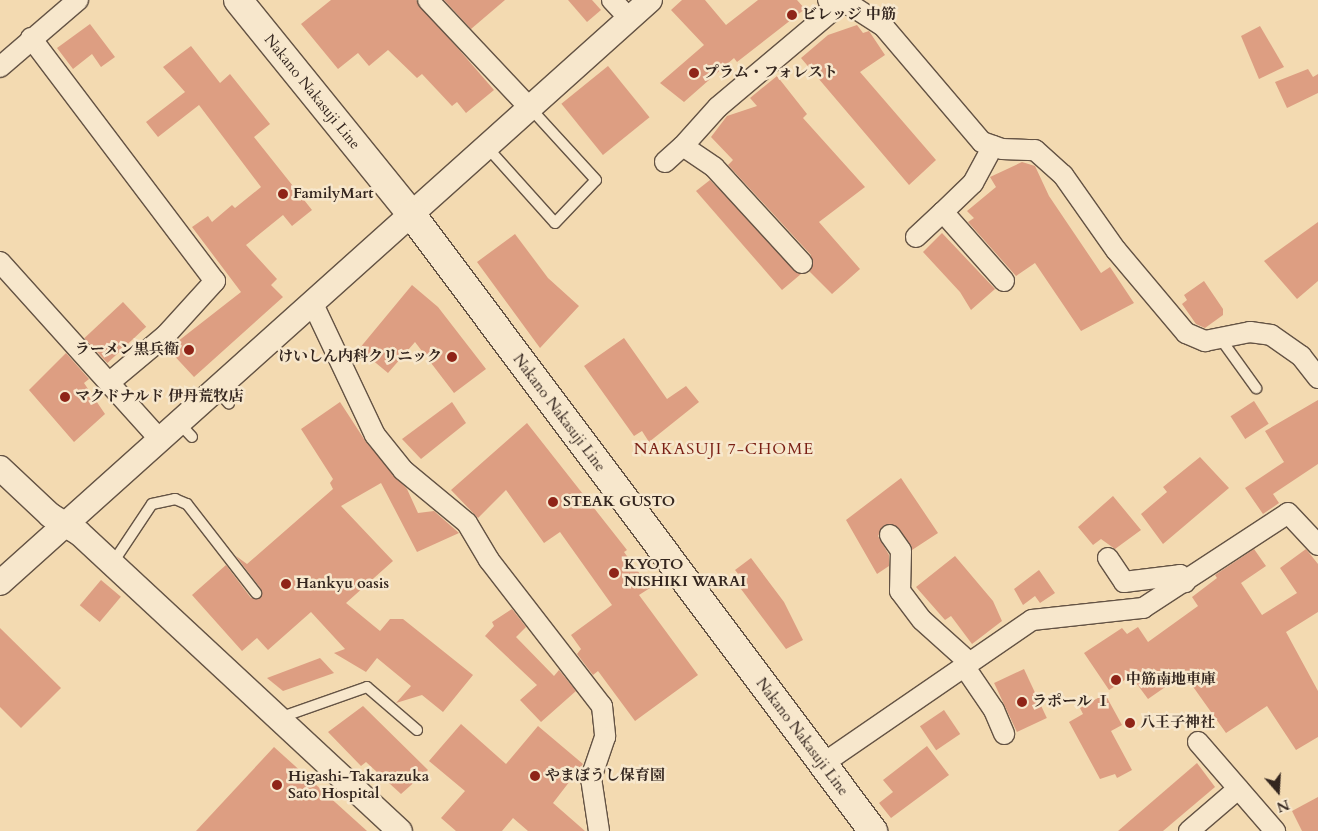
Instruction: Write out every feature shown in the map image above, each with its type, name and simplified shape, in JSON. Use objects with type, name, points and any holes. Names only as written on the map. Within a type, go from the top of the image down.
[{"type":"main road","name":"Nakano Nakasuji Line","points":[[238,0],[411,214],[821,765],[874,831]]},
{"type":"street","points":[[0,67],[31,38],[78,0]]},
{"type":"street","points":[[428,0],[529,107]]},
{"type":"street","points":[[612,0],[630,19]]},
{"type":"street","points":[[0,583],[160,440],[186,430],[223,397],[313,304],[529,107],[650,0]]},
{"type":"street","points":[[665,162],[800,48],[833,3],[852,6],[884,27],[982,142],[993,146],[1035,150],[1063,175],[1116,250],[1186,333],[1196,340],[1220,338],[1250,332],[1271,335],[1301,356],[1318,378]]},
{"type":"street","points":[[31,38],[215,281],[166,335],[110,382]]},
{"type":"street","points":[[683,146],[714,167],[751,219],[798,250]]},
{"type":"street","points":[[916,237],[973,183],[993,146]]},
{"type":"street","points":[[943,212],[1004,280]]},
{"type":"street","points":[[0,262],[110,382],[160,440]]},
{"type":"street","points":[[313,304],[375,435],[403,470],[467,523],[480,548],[602,706],[605,737],[591,778],[599,831]]},
{"type":"street","points":[[0,468],[50,515],[67,522],[400,831]]},
{"type":"street","points":[[821,765],[1032,620],[1128,613],[1185,582],[1288,513],[1318,545]]},
{"type":"street","points":[[890,535],[901,551],[900,591],[922,620],[967,665],[994,710],[1004,734]]},
{"type":"street","points":[[1108,558],[1124,582],[1180,575],[1185,582]]},
{"type":"street","points":[[1198,742],[1275,831]]},
{"type":"street","points":[[1189,831],[1238,789]]},
{"type":"lane","points":[[486,146],[555,223],[596,180],[529,107]]},
{"type":"lane","points":[[1220,338],[1256,388]]},
{"type":"lane","points":[[112,564],[152,504],[164,499],[181,501],[256,594]]},
{"type":"lane","points":[[278,718],[366,687],[417,730]]},
{"type":"building","points":[[331,0],[416,0],[494,90],[466,113],[457,102],[452,106],[422,74],[417,78],[388,50],[369,66],[358,53],[338,69],[301,24]]},
{"type":"building","points":[[444,0],[505,0],[471,29]]},
{"type":"building","points":[[568,0],[592,0],[601,10],[587,22]]},
{"type":"building","points":[[682,0],[705,0],[726,25],[758,0],[797,0],[805,9],[737,62],[734,58],[684,102],[660,83],[704,45],[671,10]]},
{"type":"building","points":[[90,24],[115,57],[101,67],[92,54],[73,69],[57,48]]},
{"type":"building","points":[[857,25],[863,33],[869,31],[885,55],[860,72],[936,160],[909,185],[801,58],[828,35]]},
{"type":"building","points":[[1260,26],[1284,67],[1259,79],[1241,36]]},
{"type":"building","points":[[191,46],[220,83],[230,74],[270,124],[254,137],[312,210],[292,226],[283,215],[246,245],[277,279],[271,285],[283,297],[194,377],[168,349],[241,292],[192,227],[208,216],[212,222],[232,205],[235,208],[261,187],[199,105],[158,137],[146,122],[185,92],[163,67]]},
{"type":"building","points":[[608,66],[650,117],[603,155],[561,104]]},
{"type":"building","points":[[1308,69],[1313,77],[1318,74],[1318,93],[1287,108],[1275,82]]},
{"type":"building","points":[[777,76],[807,114],[803,118],[865,187],[819,222],[860,269],[832,294],[810,272],[811,255],[728,165],[733,160],[711,137],[727,116],[757,106],[750,98]]},
{"type":"building","points":[[1022,162],[1035,166],[1049,196],[1101,273],[1110,267],[1134,303],[1081,331],[1035,263],[1016,276],[968,222],[974,218],[967,211],[996,187],[990,177]]},
{"type":"building","points":[[710,180],[801,274],[782,290],[696,191]]},
{"type":"building","points":[[1318,222],[1318,281],[1297,299],[1264,261]]},
{"type":"building","points":[[942,233],[995,289],[971,310],[960,292],[923,252]]},
{"type":"building","points":[[515,234],[548,278],[579,306],[540,348],[477,262]]},
{"type":"building","points":[[1204,281],[1223,309],[1223,315],[1205,328],[1196,324],[1182,304],[1187,300],[1184,295]]},
{"type":"building","points":[[412,285],[438,307],[486,369],[454,393],[415,342],[388,373],[359,349]]},
{"type":"building","points":[[123,302],[146,327],[107,363],[84,338]]},
{"type":"building","points":[[624,338],[667,399],[686,386],[699,402],[649,442],[642,431],[634,436],[584,366]]},
{"type":"building","name":"マクドナルド 伊丹荒牧店","points":[[66,353],[89,379],[84,383],[105,414],[74,442],[29,390]]},
{"type":"building","points":[[1318,400],[1318,464],[1273,494],[1279,503],[1263,514],[1245,488],[1284,462],[1265,431]]},
{"type":"building","points":[[1254,401],[1269,424],[1245,439],[1231,416]]},
{"type":"building","points":[[340,402],[366,442],[407,489],[418,513],[434,511],[459,533],[417,552],[381,483],[341,506],[393,561],[346,603],[380,631],[390,619],[403,619],[473,675],[443,712],[422,695],[396,703],[411,686],[377,658],[366,672],[334,653],[345,649],[311,612],[268,650],[257,638],[242,651],[192,595],[226,565],[251,598],[261,598],[261,589],[236,556],[247,564],[333,489],[330,483],[333,479],[301,429]]},
{"type":"building","points":[[452,402],[466,423],[421,459],[402,439]]},
{"type":"building","points":[[527,423],[627,550],[624,552],[650,588],[639,595],[698,675],[635,721],[598,671],[593,675],[577,654],[581,649],[571,635],[612,605],[560,532],[544,543],[506,490],[478,518],[451,490]]},
{"type":"building","points":[[1200,457],[1229,488],[1163,544],[1141,514],[1167,492],[1163,487]]},
{"type":"building","points":[[901,478],[938,533],[912,550],[899,528],[884,525],[878,536],[889,555],[889,566],[877,574],[846,520]]},
{"type":"building","points":[[1113,496],[1141,530],[1115,549],[1101,539],[1093,545],[1078,527]]},
{"type":"building","points":[[1254,549],[1266,566],[1241,583],[1262,615],[1297,593],[1280,568],[1306,549],[1318,564],[1318,612],[1286,632],[1318,691],[1318,737],[1296,750],[1267,706],[1226,733],[1184,674],[1148,699],[1131,676],[1109,690],[1084,653],[1122,628],[1127,634],[1138,627],[1148,642],[1198,606],[1192,597],[1217,578],[1215,575]]},
{"type":"building","points":[[955,556],[993,601],[1002,621],[972,644],[951,616],[945,620],[916,587]]},
{"type":"building","points":[[751,558],[784,602],[803,640],[786,649],[738,585],[744,581],[735,570]]},
{"type":"building","points":[[1039,570],[1055,593],[1040,603],[1035,596],[1023,605],[1014,589]]},
{"type":"building","points":[[101,580],[121,597],[100,622],[80,605]]},
{"type":"building","points":[[512,609],[526,627],[516,637],[554,676],[559,670],[576,691],[541,722],[520,700],[537,685],[485,636],[494,626],[492,622]]},
{"type":"building","points":[[0,628],[61,688],[21,728],[0,707]]},
{"type":"building","points":[[320,658],[334,673],[283,691],[267,678]]},
{"type":"building","name":"ラポール Ⅰ","points":[[1024,669],[1047,718],[1017,732],[994,683]]},
{"type":"building","points":[[1105,694],[1122,725],[1111,731],[1132,770],[1117,778],[1115,774],[1100,779],[1069,722],[1083,714],[1080,708]]},
{"type":"building","points":[[363,706],[428,770],[401,794],[366,762],[361,766],[328,732]]},
{"type":"building","points":[[944,710],[960,734],[936,750],[920,726]]},
{"type":"building","name":"やまぼうし保育園","points":[[461,724],[506,764],[538,726],[583,764],[553,803],[585,831],[528,831],[513,818],[502,831],[456,831],[441,818],[465,791],[429,761]]},
{"type":"building","points":[[927,746],[949,775],[891,818],[879,803],[893,792],[883,780]]},
{"type":"building","name":"Higashi-Takarazuka Sato Hospital","points":[[274,747],[367,831],[196,831]]},
{"type":"building","points":[[1197,763],[1215,787],[1163,831],[1118,831]]},
{"type":"building","points":[[1318,797],[1318,831],[1302,831],[1292,811]]},
{"type":"place","name":"ビレッジ 中筋","points":[[792,15]]},
{"type":"place","name":"プラム・フォレスト","points":[[694,73]]},
{"type":"place","name":"FamilyMart","points":[[283,194]]},
{"type":"place","name":"ラーメン黒兵衛","points":[[189,350]]},
{"type":"place","name":"けいしん内科クリニック","points":[[452,357]]},
{"type":"place","name":"マクドナルド 伊丹荒牧店","points":[[65,397]]},
{"type":"place","name":"STEAK GUSTO","points":[[553,502]]},
{"type":"place","name":"KYOTO NISHIKI WARAI","points":[[614,573]]},
{"type":"place","name":"Hankyu oasis","points":[[286,584]]},
{"type":"place","name":"中筋南地車庫","points":[[1116,680]]},
{"type":"place","name":"ラポール Ⅰ","points":[[1022,702]]},
{"type":"place","name":"八王子神社","points":[[1130,723]]},
{"type":"place","name":"やまぼうし保育園","points":[[535,776]]},
{"type":"place","name":"Higashi-Takarazuka Sato Hospital","points":[[277,785]]},
{"type":"district","name":"NAKASUJI 7-CHOME","points":[[724,449]]}]
